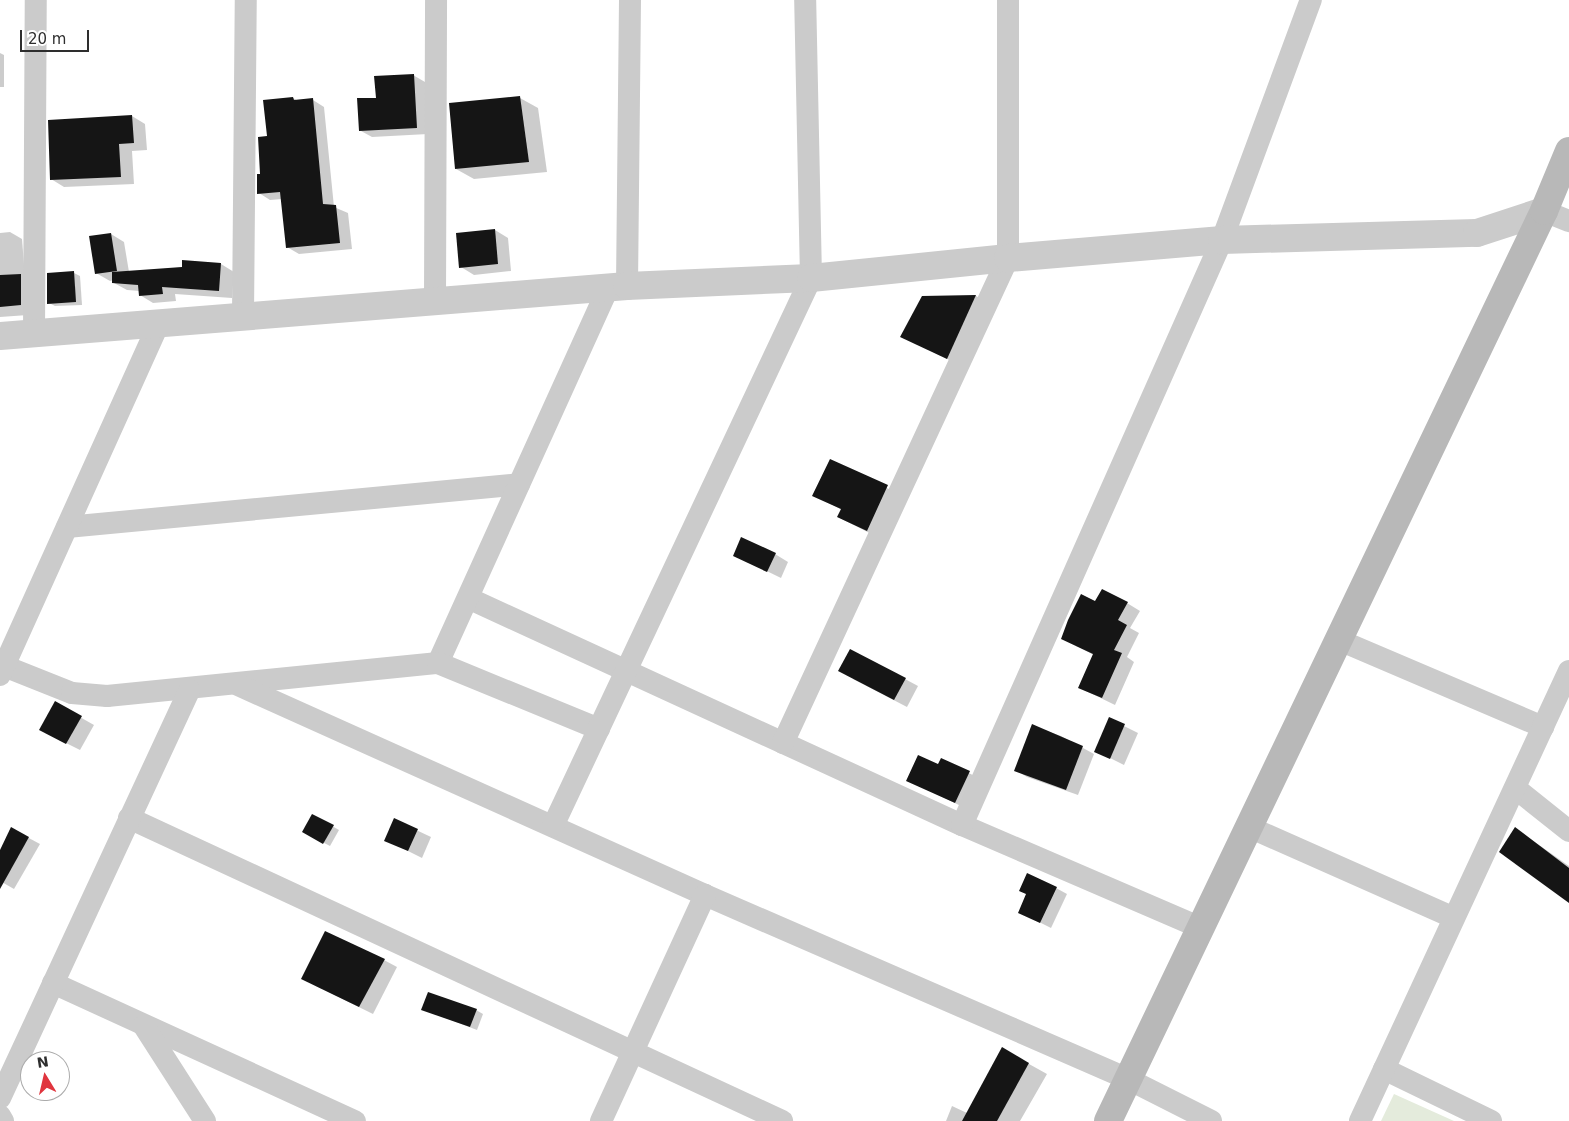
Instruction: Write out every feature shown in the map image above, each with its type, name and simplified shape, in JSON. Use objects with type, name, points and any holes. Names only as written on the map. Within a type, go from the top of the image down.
[{"type":"main road","points":[[1108,1121],[1339,640],[1557,216],[1569,151]]},
{"type":"street","points":[[34,334],[36,0]]},
{"type":"street","points":[[243,316],[246,0]]},
{"type":"street","points":[[435,300],[436,0]]},
{"type":"street","points":[[438,663],[519,484],[617,287],[630,0]]},
{"type":"street","points":[[554,826],[811,278],[805,0]]},
{"type":"street","points":[[783,743],[1008,258],[1008,0]]},
{"type":"street","points":[[962,825],[1222,240],[1311,0]]},
{"type":"street","points":[[0,336],[435,300],[617,287],[811,278],[1008,258],[1222,240],[1477,233],[1557,216]]},
{"type":"street","points":[[160,323],[2,671],[72,693],[89,696],[189,690],[438,663],[599,729]]},
{"type":"street","points":[[67,527],[519,484]]},
{"type":"street","points":[[468,598],[962,825],[1201,928]]},
{"type":"street","points":[[1339,640],[1543,727]]},
{"type":"street","points":[[1360,1121],[1569,671]]},
{"type":"street","points":[[238,684],[705,895],[1128,1079],[1211,1121]]},
{"type":"street","points":[[0,1098],[189,690]]},
{"type":"street","points":[[1515,788],[1569,831]]},
{"type":"street","points":[[129,818],[782,1121]]},
{"type":"street","points":[[1249,827],[1454,918]]},
{"type":"street","points":[[601,1121],[705,895]]},
{"type":"street","points":[[53,983],[355,1121]]},
{"type":"street","points":[[144,1026],[204,1121]]},
{"type":"street","points":[[1384,1069],[1491,1121]]},
{"type":"street","points":[[0,1116],[3,1121]]},
{"type":"green space","points":[[1394,1094],[1454,1121],[1381,1121]]},
{"type":"building","points":[[414,74],[417,128],[359,131],[357,98],[376,98],[374,76]]},
{"type":"building","points":[[520,96],[529,162],[455,169],[449,103]]},
{"type":"building","points":[[293,97],[294,100],[313,98],[323,204],[336,205],[340,243],[286,248],[280,192],[257,194],[257,174],[260,174],[258,137],[267,136],[263,100]]},
{"type":"building","points":[[132,115],[134,143],[119,144],[121,177],[50,180],[48,120]]},
{"type":"building","points":[[495,229],[498,264],[459,268],[456,233]]},
{"type":"building","points":[[111,233],[117,271],[95,274],[89,236]]},
{"type":"building","points":[[182,260],[221,263],[219,291],[162,287],[163,294],[139,296],[138,285],[112,283],[112,272],[182,267]]},
{"type":"building","points":[[74,271],[76,302],[47,304],[47,273]]},
{"type":"building","points":[[21,274],[21,305],[0,307],[0,275]]},
{"type":"building","points":[[976,295],[947,359],[900,337],[922,296]]},
{"type":"building","points":[[830,459],[888,485],[867,531],[837,517],[841,509],[812,496]]},
{"type":"building","points":[[741,537],[776,553],[767,572],[733,556]]},
{"type":"building","points":[[1102,589],[1128,602],[1118,620],[1127,625],[1114,650],[1122,653],[1102,698],[1078,688],[1093,654],[1061,639],[1081,594],[1095,601]]},
{"type":"building","points":[[850,649],[906,678],[894,700],[838,671]]},
{"type":"building","points":[[55,701],[82,716],[66,744],[39,730]]},
{"type":"building","points":[[1109,717],[1125,724],[1110,759],[1094,752]]},
{"type":"building","points":[[1032,724],[1083,746],[1066,790],[1014,771]]},
{"type":"building","points":[[918,755],[938,764],[941,758],[970,771],[955,803],[906,781]]},
{"type":"building","points":[[312,814],[334,825],[323,844],[302,832]]},
{"type":"building","points":[[394,818],[418,829],[408,851],[384,841]]},
{"type":"building","points":[[11,827],[29,837],[0,889],[0,850]]},
{"type":"building","points":[[1515,827],[1569,868],[1569,903],[1499,852]]},
{"type":"building","points":[[1027,873],[1057,887],[1040,923],[1018,913],[1026,894],[1019,891]]},
{"type":"building","points":[[325,931],[385,959],[359,1007],[301,979]]},
{"type":"building","points":[[428,992],[477,1009],[470,1027],[421,1010]]},
{"type":"building","points":[[1002,1047],[1029,1063],[997,1121],[962,1121]]}]
